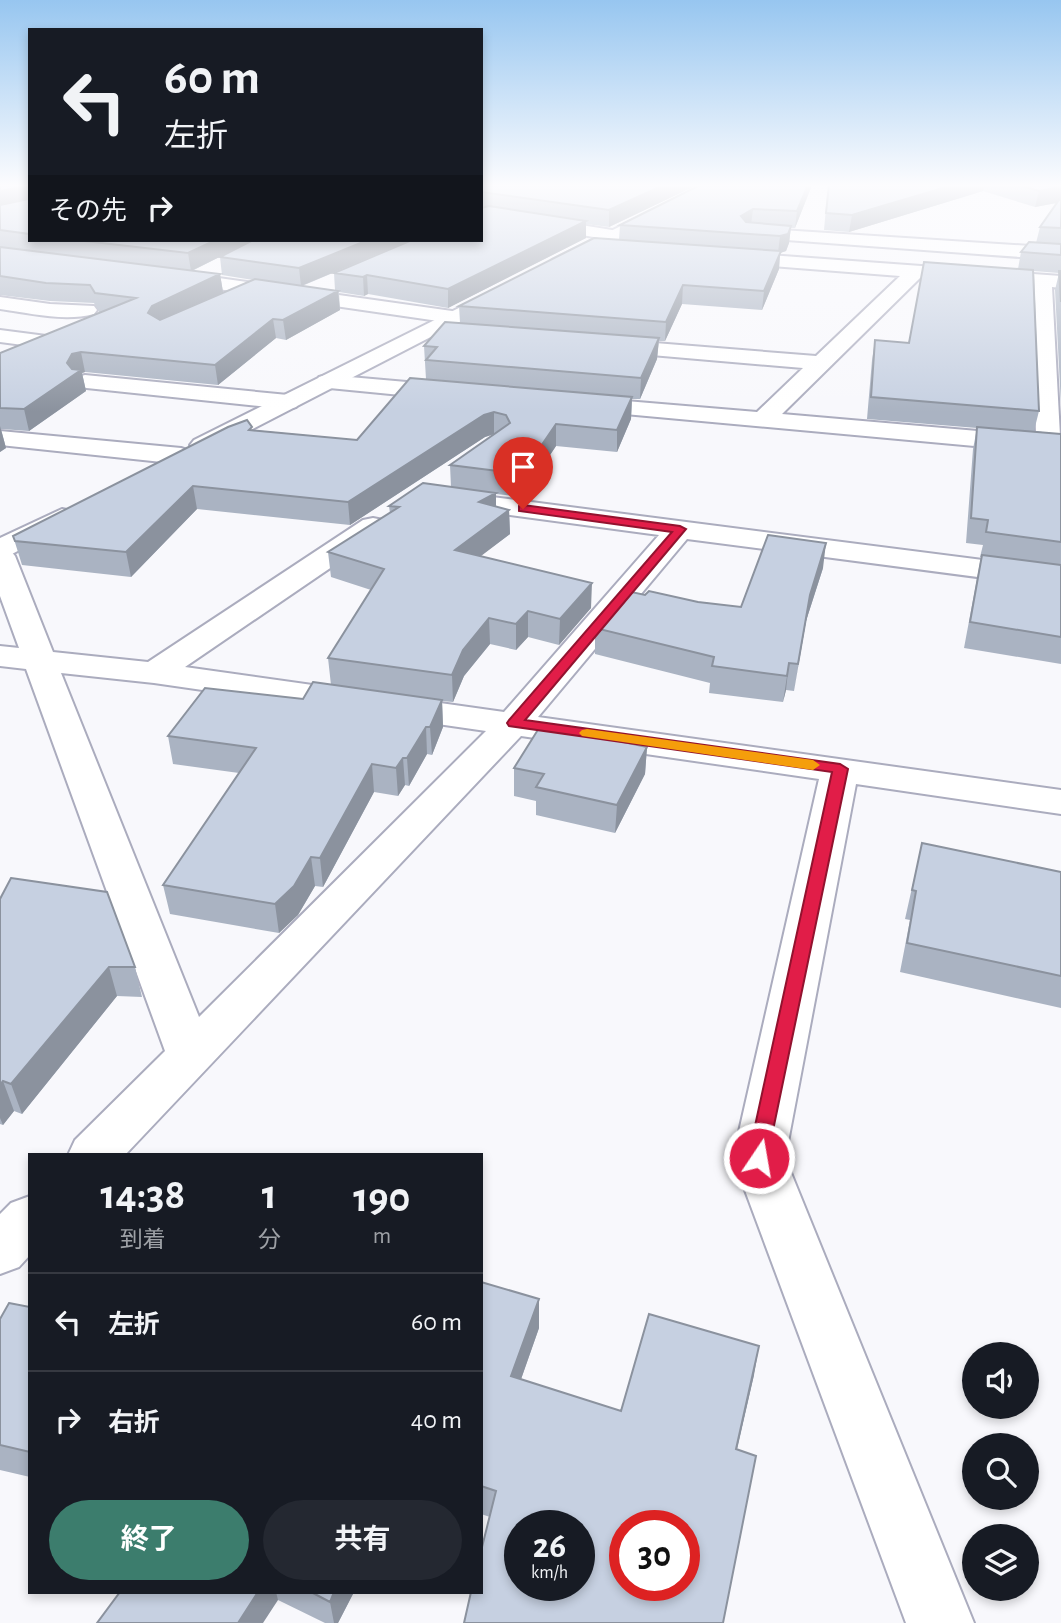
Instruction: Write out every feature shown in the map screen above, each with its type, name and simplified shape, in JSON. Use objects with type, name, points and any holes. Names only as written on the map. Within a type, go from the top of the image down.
[{"type":"street","points":[[545,271],[566,261]]},
{"type":"street","points":[[559,402],[1055,446],[1052,282],[763,261]]},
{"type":"street","points":[[194,280],[227,263]]},
{"type":"street","points":[[763,420],[915,272]]},
{"type":"street","points":[[146,273],[303,296],[460,326]]},
{"type":"street","points":[[303,296],[342,279]]},
{"type":"street","points":[[144,475],[426,331],[460,326],[522,283]]},
{"type":"street","points":[[219,305],[253,289]]},
{"type":"street","points":[[0,303],[50,310],[88,310]]},
{"type":"street","points":[[0,336],[46,342]]},
{"type":"street","points":[[590,344],[822,363]]},
{"type":"street","points":[[85,382],[288,402]]},
{"type":"street","points":[[327,382],[477,395]]},
{"type":"street","points":[[0,438],[181,456]]},
{"type":"street","points":[[451,473],[418,495],[1061,579]]},
{"type":"street","points":[[83,506],[6,544],[43,662],[190,1055]]},
{"type":"street","points":[[154,673],[395,511]]},
{"type":"street","points":[[95,1153],[514,723],[680,529]]},
{"type":"street","points":[[0,656],[154,673],[1061,802]]},
{"type":"street","points":[[840,769],[759,1158],[940,1623]]},
{"type":"street","points":[[0,1250],[28,1221]]},
{"type":"building","points":[[0,261],[112,261],[220,274],[152,306],[148,313],[160,320],[255,279],[338,291],[283,320],[273,319],[215,365],[81,352],[72,354],[67,363],[72,369],[81,370],[24,409],[0,408],[0,353],[136,298],[95,293],[90,285],[46,283],[0,276]]},
{"type":"building","points":[[247,261],[317,261],[299,268]]},
{"type":"building","points":[[363,261],[505,261],[448,289],[367,275],[363,277],[334,273]]},
{"type":"building","points":[[549,261],[777,261],[764,291],[683,285],[666,322],[459,306]]},
{"type":"building","points":[[924,262],[1033,270],[1039,411],[871,397],[875,340],[909,343]]},
{"type":"building","points":[[1059,271],[1061,271],[1061,302]]},
{"type":"building","points":[[445,322],[659,338],[641,378],[426,360],[437,347],[424,346]]},
{"type":"building","points":[[410,378],[632,397],[617,430],[556,424],[522,474],[450,465],[510,423],[506,415],[494,412],[484,415],[348,502],[193,486],[126,552],[15,541],[13,536],[228,427],[247,420],[252,427],[249,430],[357,440]]},
{"type":"building","points":[[977,427],[1061,434],[1061,542],[986,532],[988,520],[971,518]]},
{"type":"building","points":[[423,483],[496,493],[479,502],[509,510],[455,550],[592,583],[560,619],[528,611],[516,624],[489,618],[463,650],[452,675],[328,658],[384,569],[328,552],[399,507],[389,506]]},
{"type":"building","points":[[768,535],[826,543],[810,595],[798,664],[789,663],[787,676],[712,666],[714,657],[595,628],[627,591],[645,595],[649,591],[698,602],[741,607]]},
{"type":"building","points":[[982,555],[1061,565],[1061,637],[970,622]]},
{"type":"building","points":[[313,682],[442,700],[430,727],[426,727],[407,758],[403,758],[396,768],[372,764],[320,858],[311,857],[294,886],[275,904],[163,885],[256,748],[168,736],[205,688],[303,699]]},
{"type":"building","points":[[539,728],[568,734],[571,731],[647,747],[617,805],[536,787],[544,774],[514,768]]},
{"type":"building","points":[[922,843],[1061,872],[1061,976],[907,943],[916,891],[912,890]]},
{"type":"building","points":[[11,878],[107,892],[135,967],[109,967],[11,1084],[3,1081],[0,1085],[0,899]]},
{"type":"building","points":[[483,1283],[539,1299],[511,1376],[621,1411],[649,1314],[759,1346],[736,1449],[756,1456],[723,1623],[464,1623],[471,1594],[483,1594],[483,1543],[496,1491],[483,1487]]},
{"type":"building","points":[[9,1303],[28,1307],[28,1452],[0,1445],[0,1319]]},
{"type":"building","points":[[119,1594],[257,1594],[238,1623],[97,1623]]},
{"type":"building","points":[[315,1594],[333,1594],[330,1602]]},
{"type":"slow traffic","points":[[587,733],[813,765]]},
{"type":"route","points":[[523,509],[680,529],[514,723],[840,769],[759,1158]]}]
